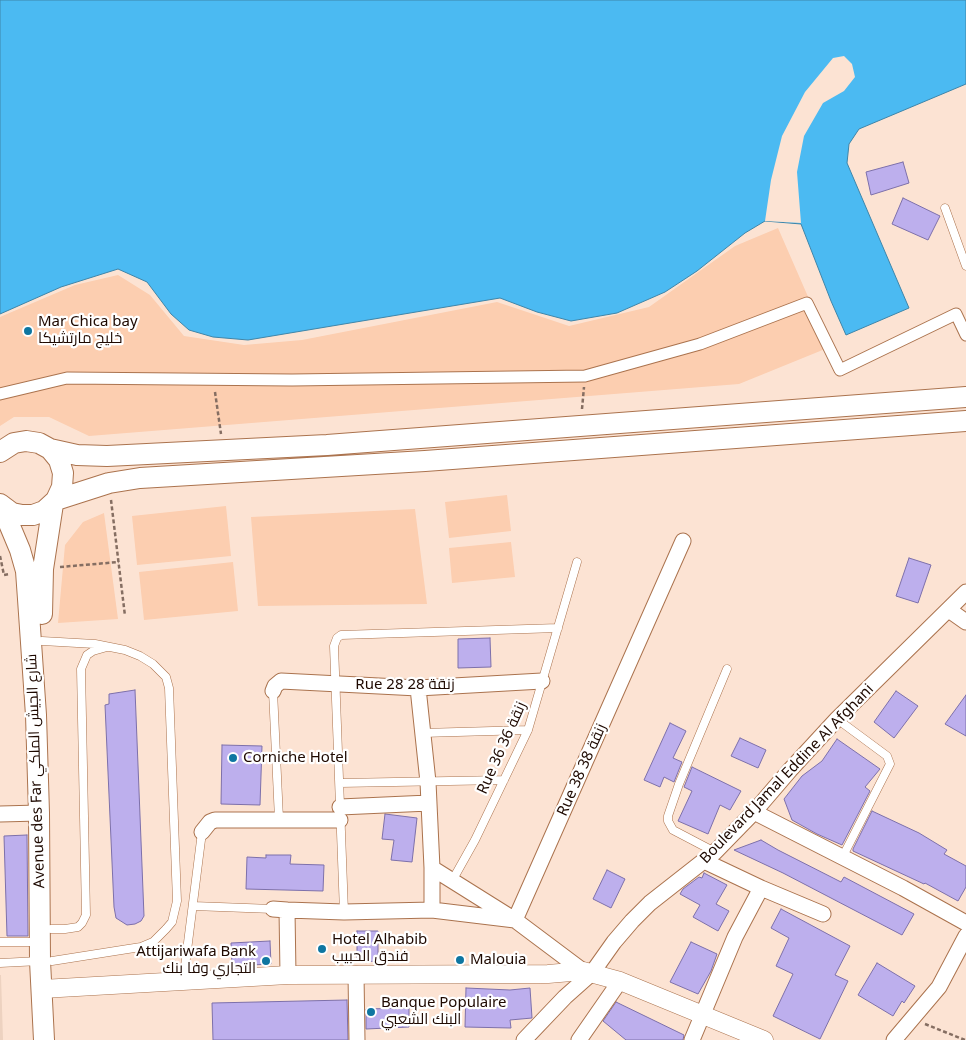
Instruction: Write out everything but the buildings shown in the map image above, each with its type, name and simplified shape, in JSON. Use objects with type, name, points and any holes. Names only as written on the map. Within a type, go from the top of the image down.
[{"type":"main road","points":[[0,452],[14,443],[26,440],[50,449],[77,455],[107,456],[327,445],[966,397]]},
{"type":"main road","points":[[1,506],[12,513],[33,515],[44,511],[54,502],[110,483],[140,478],[435,460],[966,421]]},
{"type":"main road","name":"Avenue des Far شارع الجيش الملكي","points":[[44,1040],[47,989],[42,569],[54,502],[62,487],[63,473],[59,460],[50,449]]},
{"type":"main road","name":"Avenue des Far شارع الجيش الملكي","points":[[1,506],[20,550],[26,571],[36,715],[46,948]]},
{"type":"main road","name":"Avenue des Far شارع الجيش الملكي","points":[[47,989],[55,1040]]},
{"type":"street","points":[[0,394],[67,378],[212,379],[585,376],[700,344],[808,303],[840,370],[956,314],[966,335]]},
{"type":"street","name":"Rue 38 زنقة 38","points":[[515,920],[683,541]]},
{"type":"street","name":"Boulevard Jamal Eddine Al Afghani","points":[[524,1040],[588,972],[632,921],[650,903],[709,857],[754,812],[837,719],[966,592]]},
{"type":"street","points":[[949,610],[966,622]]},
{"type":"street","name":"Rue 28 زنقة 28","points":[[273,691],[275,686],[282,682],[418,688],[542,681]]},
{"type":"street","points":[[418,688],[428,782],[432,910]]},
{"type":"street","points":[[202,832],[210,822],[216,820],[279,819],[429,802]]},
{"type":"street","points":[[754,812],[966,923]]},
{"type":"street","points":[[0,814],[39,813]]},
{"type":"street","points":[[709,857],[761,888],[823,914]]},
{"type":"street","points":[[432,868],[515,920],[588,972]]},
{"type":"street","points":[[692,1040],[735,937],[761,888]]},
{"type":"street","points":[[288,975],[280,909],[344,912],[432,910],[515,920]]},
{"type":"street","points":[[894,1040],[939,988],[966,936]]},
{"type":"street","points":[[47,989],[288,975],[548,974],[588,972],[620,981],[704,1015],[754,1038]]},
{"type":"street","points":[[356,974],[357,1040]]},
{"type":"street","points":[[579,1040],[620,981]]},
{"type":"lane","points":[[945,208],[966,266]]},
{"type":"lane","name":"Rue 36 زنقة 36","points":[[452,881],[475,840],[528,730],[577,562]]},
{"type":"lane","points":[[344,912],[334,646],[337,638],[341,635],[558,628]]},
{"type":"lane","points":[[0,942],[46,948],[141,947],[153,942],[166,929],[175,911],[177,891],[169,688],[166,677],[153,664],[140,656],[109,646],[42,642]]},
{"type":"lane","points":[[0,963],[46,948],[65,929],[78,927],[85,919],[81,669],[87,656],[94,651],[109,646]]},
{"type":"lane","points":[[709,857],[674,830],[668,821],[668,816],[679,784],[727,669]]},
{"type":"lane","points":[[273,691],[279,819]]},
{"type":"lane","points":[[837,719],[887,756],[890,764],[842,858]]},
{"type":"lane","points":[[422,733],[528,730]]},
{"type":"lane","points":[[340,784],[504,780]]},
{"type":"lane","points":[[183,982],[202,832]]},
{"type":"lane","points":[[193,906],[280,909]]},
{"type":"path","points":[[582,409],[585,376]]},
{"type":"path","points":[[212,379],[223,450]]},
{"type":"path","points":[[110,483],[125,616]]},
{"type":"path","points":[[912,1019],[965,1040]]},
{"type":"shaded area","points":[[778,228],[830,347],[739,384],[89,436],[49,417],[14,417],[0,426],[0,317],[75,285],[118,275],[150,295],[184,336],[244,345],[302,340],[497,302],[569,326],[649,307],[735,246]]},
{"type":"shaded area","points":[[507,495],[511,531],[449,538],[445,502]]},
{"type":"shaded area","points":[[226,506],[231,556],[137,565],[132,516]]},
{"type":"shaded area","points":[[415,509],[427,604],[258,606],[251,517]]},
{"type":"shaded area","points":[[104,513],[118,619],[58,623],[65,545],[83,522]]},
{"type":"shaded area","points":[[511,542],[515,577],[452,583],[449,548]]},
{"type":"shaded area","points":[[233,562],[238,611],[144,620],[139,572]]},
{"type":"shaded area","points":[[1,975],[3,1040],[0,1040]]},
{"type":"water","points":[[0,0],[966,0],[966,84],[859,129],[849,144],[847,163],[909,308],[846,335],[801,224],[765,221],[745,233],[697,271],[665,292],[617,313],[571,321],[537,312],[500,298],[248,340],[213,337],[189,330],[171,314],[147,282],[118,269],[61,287],[0,314]]},
{"type":"pier","points":[[844,56],[852,64],[855,77],[844,91],[823,103],[804,136],[797,172],[801,223],[765,221],[771,180],[782,136],[805,92],[833,58]]},
{"type":"place","name":"Mar Chica bay خليج مارتشيكا","points":[[28,331]]},
{"type":"place","name":"Corniche Hotel","points":[[233,758]]},
{"type":"place","name":"Hotel Alhabib فندق الحبيب","points":[[322,949]]},
{"type":"place","name":"Malouia","points":[[460,960]]},
{"type":"place","name":"Attijariwafa Bank التجاري وفا بنك","points":[[266,961]]},
{"type":"place","name":"Banque Populaire البنك الشعبي","points":[[371,1012]]}]
